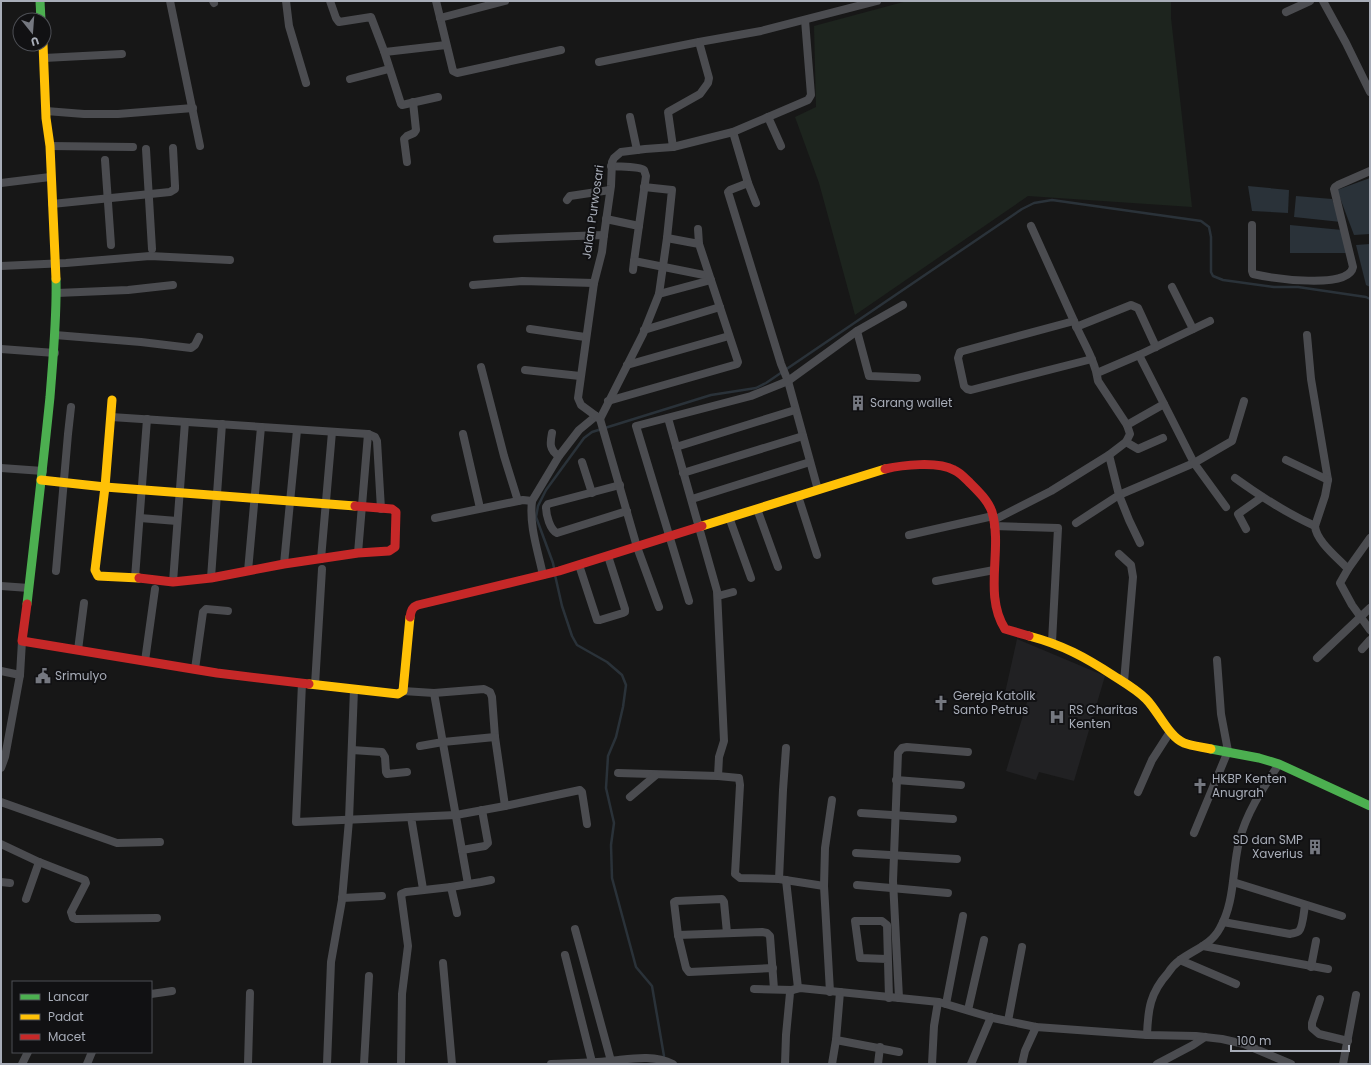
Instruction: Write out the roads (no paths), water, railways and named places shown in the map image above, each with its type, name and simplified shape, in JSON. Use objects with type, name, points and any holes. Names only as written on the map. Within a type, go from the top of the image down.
[{"type":"street","points":[[40,1],[41,12]]},
{"type":"street","points":[[170,1],[182,66],[193,108],[200,146]]},
{"type":"street","points":[[286,1],[289,26],[306,83]]},
{"type":"street","points":[[330,1],[339,22],[371,18],[402,105],[438,97]]},
{"type":"street","points":[[436,1],[453,70],[457,73],[561,50]]},
{"type":"street","points":[[440,18],[505,1]]},
{"type":"street","points":[[599,62],[757,32],[877,1]]},
{"type":"street","points":[[1286,12],[1310,1]]},
{"type":"street","points":[[1323,1],[1370,92]]},
{"type":"street","name":"Jalan Purwosari","points":[[599,420],[581,405],[578,398],[585,337],[594,283],[602,252],[612,162],[617,154],[621,152],[673,147],[732,132],[808,100],[810,98],[805,20]]},
{"type":"street","points":[[673,147],[668,112],[700,94],[706,87],[709,78],[698,42]]},
{"type":"street","points":[[384,51],[390,52],[446,45]]},
{"type":"street","points":[[1,766],[5,757],[26,642],[29,588],[43,478],[50,353],[61,335],[62,292],[56,264],[52,204],[46,178],[50,146],[46,118],[48,58],[46,52]]},
{"type":"street","points":[[48,58],[122,54]]},
{"type":"street","points":[[350,79],[389,69]]},
{"type":"street","points":[[407,162],[404,139],[407,136],[414,134],[416,130],[413,102]]},
{"type":"street","points":[[46,111],[84,114],[118,114],[193,108]]},
{"type":"street","points":[[630,117],[638,150]]},
{"type":"street","points":[[768,117],[781,146]]},
{"type":"street","points":[[732,132],[748,184],[756,202]]},
{"type":"street","points":[[50,146],[133,147]]},
{"type":"street","points":[[52,204],[170,192],[175,189],[176,186],[173,148]]},
{"type":"street","points":[[146,149],[152,249]]},
{"type":"street","points":[[104,160],[111,245]]},
{"type":"street","points":[[611,166],[641,168],[644,170],[646,176],[634,266],[663,267],[710,278]]},
{"type":"street","points":[[1252,225],[1253,274],[1272,278],[1330,281],[1349,275],[1353,271],[1354,267],[1334,189],[1338,185],[1370,171]]},
{"type":"street","points":[[1,183],[46,178]]},
{"type":"street","points":[[748,184],[728,192],[781,364],[787,379],[818,490]]},
{"type":"street","points":[[544,575],[532,527],[537,507],[559,456],[579,430],[599,420],[644,330],[658,294],[667,238],[672,190],[644,187]]},
{"type":"street","points":[[568,200],[570,196],[610,190]]},
{"type":"street","points":[[606,219],[639,226]]},
{"type":"street","points":[[994,521],[1051,491],[1108,455],[1126,442],[1130,434],[1127,425],[1098,380],[1092,359],[1032,226]]},
{"type":"street","points":[[608,402],[737,364],[738,362],[699,244],[698,229]]},
{"type":"street","points":[[497,239],[604,235]]},
{"type":"street","points":[[667,238],[699,244]]},
{"type":"street","points":[[1,266],[56,264],[150,256],[230,260]]},
{"type":"street","points":[[658,294],[710,278]]},
{"type":"street","points":[[473,284],[522,281],[594,283]]},
{"type":"street","points":[[62,292],[128,290],[173,285]]},
{"type":"street","points":[[1172,287],[1194,329]]},
{"type":"street","points":[[689,601],[668,536],[636,426],[751,396],[787,379],[857,331],[903,305]]},
{"type":"street","points":[[1092,359],[967,390],[964,386],[958,358],[960,352],[1075,324],[1131,305],[1138,308],[1156,347]]},
{"type":"street","points":[[644,330],[720,307]]},
{"type":"street","points":[[1097,373],[1139,355],[1210,321]]},
{"type":"street","points":[[530,329],[585,337]]},
{"type":"street","points":[[857,331],[869,376],[917,378]]},
{"type":"street","points":[[61,335],[191,348],[195,345],[199,337]]},
{"type":"street","points":[[627,365],[729,336]]},
{"type":"street","points":[[1306,336],[1311,380],[1328,480],[1326,496],[1315,526],[1317,535],[1325,546],[1348,569]]},
{"type":"street","points":[[1,349],[50,353]]},
{"type":"street","points":[[1139,355],[1194,463],[1226,507]]},
{"type":"street","points":[[481,367],[504,456],[518,501]]},
{"type":"street","points":[[525,370],[580,376]]},
{"type":"street","points":[[1,468],[59,483],[105,487],[325,505],[394,510],[396,512],[395,547],[389,551],[358,553],[284,564],[211,578],[173,582],[98,576],[95,573],[95,570],[105,487],[112,400]]},
{"type":"street","points":[[1076,523],[1119,495],[1194,463],[1232,441],[1244,401]]},
{"type":"street","points":[[1127,425],[1164,404]]},
{"type":"street","points":[[56,571],[59,483],[71,407]]},
{"type":"street","points":[[676,447],[796,410]]},
{"type":"street","points":[[111,417],[368,434],[375,437],[377,441],[381,509]]},
{"type":"street","points":[[668,418],[683,473],[692,499],[718,596],[724,740],[719,757],[718,776]]},
{"type":"street","points":[[135,578],[147,419]]},
{"type":"street","points":[[599,420],[606,438],[638,547],[659,607]]},
{"type":"street","points":[[173,582],[185,422]]},
{"type":"street","points":[[211,578],[222,424]]},
{"type":"street","points":[[248,571],[261,427]]},
{"type":"street","points":[[284,564],[297,430]]},
{"type":"street","points":[[321,559],[332,432]]},
{"type":"street","points":[[552,433],[550,444],[551,448],[554,453],[559,456]]},
{"type":"street","points":[[358,553],[363,508],[368,434]]},
{"type":"street","points":[[463,434],[480,508]]},
{"type":"street","points":[[683,473],[803,436]]},
{"type":"street","points":[[1126,442],[1138,449],[1163,438]]},
{"type":"street","points":[[1108,455],[1119,495],[1140,543]]},
{"type":"street","points":[[1286,460],[1328,480]]},
{"type":"street","points":[[582,462],[592,493]]},
{"type":"street","points":[[692,499],[810,462]]},
{"type":"street","points":[[403,691],[411,611],[415,606],[559,571],[730,518],[858,476],[892,467],[942,466],[953,469],[967,480],[984,498],[989,507],[994,521],[994,570],[998,617],[1001,625],[1005,629],[1052,642],[1087,658],[1124,682],[1150,704],[1170,732],[1183,743],[1228,751],[1279,764],[1370,806]]},
{"type":"street","points":[[1235,478],[1262,497],[1295,517],[1315,526]]},
{"type":"street","points":[[435,518],[518,501],[537,507],[620,485]]},
{"type":"street","points":[[798,496],[817,555]]},
{"type":"street","points":[[1246,529],[1238,514],[1262,497]]},
{"type":"street","points":[[537,507],[552,530],[557,533],[628,511]]},
{"type":"street","points":[[757,509],[778,568]]},
{"type":"street","points":[[140,518],[177,521]]},
{"type":"street","points":[[730,518],[750,578]]},
{"type":"street","points":[[909,535],[994,521],[1058,528],[1052,642]]},
{"type":"street","points":[[1370,538],[1340,583],[1370,630]]},
{"type":"street","points":[[1119,554],[1131,565],[1133,577],[1124,682]]},
{"type":"street","points":[[579,565],[596,619],[598,620],[623,613],[625,611],[608,556]]},
{"type":"street","points":[[315,684],[322,569]]},
{"type":"street","points":[[936,581],[994,570]]},
{"type":"street","points":[[1,586],[29,588]]},
{"type":"street","points":[[145,661],[155,590]]},
{"type":"street","points":[[718,596],[734,592]]},
{"type":"street","points":[[78,650],[84,603]]},
{"type":"street","points":[[1317,658],[1370,608]]},
{"type":"street","points":[[195,670],[203,612],[206,609],[228,611]]},
{"type":"street","points":[[1362,649],[1370,640]]},
{"type":"street","points":[[26,642],[195,670],[396,694],[403,691],[434,693],[484,689],[488,690],[492,697],[495,737],[505,806]]},
{"type":"street","points":[[1194,833],[1228,751],[1221,714],[1217,660]]},
{"type":"street","points":[[1,671],[20,675]]},
{"type":"street","points":[[302,683],[296,820],[298,822],[456,815],[580,790],[582,792],[587,824]]},
{"type":"street","points":[[327,1064],[330,962],[342,898],[349,820],[354,689]]},
{"type":"street","points":[[434,693],[468,884]]},
{"type":"street","points":[[1138,792],[1152,760],[1170,732]]},
{"type":"street","points":[[420,746],[443,742],[495,737]]},
{"type":"street","points":[[898,998],[894,855],[898,753],[902,748],[907,747],[968,752]]},
{"type":"street","points":[[786,748],[783,790],[783,880],[795,989]]},
{"type":"street","points":[[352,750],[382,752],[384,755],[387,774],[408,772]]},
{"type":"street","points":[[1147,1035],[1148,1010],[1151,998],[1165,976],[1180,960],[1203,946],[1215,936],[1223,922],[1230,898],[1235,858],[1242,828],[1249,812],[1279,764]]},
{"type":"street","points":[[618,774],[736,777],[740,781],[735,874],[740,878],[783,880],[824,886]]},
{"type":"street","points":[[630,797],[656,775]]},
{"type":"street","points":[[896,780],[962,785]]},
{"type":"street","points":[[830,992],[824,886],[826,848],[832,800]]},
{"type":"street","points":[[2,802],[117,843],[160,842]]},
{"type":"street","points":[[462,850],[485,846],[488,843],[482,810]]},
{"type":"street","points":[[861,813],[953,819]]},
{"type":"street","points":[[411,818],[424,889]]},
{"type":"street","points":[[1,844],[39,862],[85,880],[86,883],[71,912],[73,918],[157,918]]},
{"type":"street","points":[[856,853],[957,859]]},
{"type":"street","points":[[26,899],[39,862]]},
{"type":"street","points":[[401,1064],[402,994],[408,946],[401,896],[404,892],[451,887],[491,880]]},
{"type":"street","points":[[1,882],[10,883]]},
{"type":"street","points":[[1233,882],[1342,916]]},
{"type":"street","points":[[857,885],[948,893]]},
{"type":"street","points":[[451,887],[457,913]]},
{"type":"street","points":[[342,898],[382,896]]},
{"type":"street","points":[[727,933],[724,900],[711,899],[674,902],[678,935],[686,968],[689,972],[773,968]]},
{"type":"street","points":[[1223,922],[1290,934],[1295,933],[1299,931],[1301,927],[1305,905]]},
{"type":"street","points":[[932,1064],[934,1026],[942,1003],[963,916]]},
{"type":"street","points":[[888,959],[863,959],[860,957],[855,921],[882,921],[886,923],[887,927],[888,959],[889,998]]},
{"type":"street","points":[[575,928],[610,1061]]},
{"type":"street","points":[[678,935],[762,932],[769,934],[774,989]]},
{"type":"street","points":[[968,1010],[984,940]]},
{"type":"street","points":[[1311,967],[1316,941]]},
{"type":"street","points":[[1203,946],[1328,970]]},
{"type":"street","points":[[1008,1021],[1022,947]]},
{"type":"street","points":[[565,955],[592,1062]]},
{"type":"street","points":[[1180,960],[1236,984]]},
{"type":"street","points":[[443,963],[452,1064]]},
{"type":"street","points":[[364,1064],[369,976]]},
{"type":"street","points":[[754,988],[840,992],[942,1003],[991,1017],[1036,1027],[1222,1039],[1244,1044],[1291,1064]]},
{"type":"street","points":[[785,1064],[790,993],[795,989]]},
{"type":"street","points":[[152,994],[172,991]]},
{"type":"street","points":[[832,1064],[836,1040],[840,992]]},
{"type":"street","points":[[248,1064],[250,993]]},
{"type":"street","points":[[1343,1064],[1356,995]]},
{"type":"street","points":[[1320,999],[1312,1023],[1312,1028],[1314,1031],[1319,1034],[1348,1041]]},
{"type":"street","points":[[971,1064],[991,1017]]},
{"type":"street","points":[[1022,1064],[1025,1051],[1036,1027]]},
{"type":"street","points":[[1157,1064],[1172,1060],[1205,1037]]},
{"type":"street","points":[[836,1040],[880,1047],[899,1052]]},
{"type":"street","points":[[878,1064],[880,1047]]},
{"type":"street","points":[[22,1064],[28,1053]]},
{"type":"street","points":[[87,1064],[92,1053]]},
{"type":"street","points":[[551,1064],[636,1058],[672,1063]]},
{"type":"waterway","points":[[554,568],[536,517],[538,506],[546,490],[584,438],[592,432],[711,395],[756,388],[766,383],[1022,209],[1034,203],[1052,200],[1201,221],[1209,227],[1211,237],[1211,272],[1213,276],[1223,280],[1274,287],[1298,287],[1366,297],[1370,299]]},
{"type":"waterway","points":[[555,575],[562,606],[572,636],[577,645],[607,662],[622,675],[626,685],[623,707],[616,737],[608,756],[606,788],[614,823],[611,845],[612,878],[636,967],[652,986],[664,1056]]},
{"type":"place","name":"Sarang wallet","points":[[858,403]]},
{"type":"place","name":"Srimulyo","points":[[43,676]]},
{"type":"place","name":"Gereja Katolik Santo Petrus","points":[[941,703]]},
{"type":"place","name":"RS Charitas Kenten","points":[[1057,717]]},
{"type":"place","name":"HKBP Kenten Anugrah","points":[[1200,786]]},
{"type":"place","name":"SD dan SMP Xaverius","points":[[1315,847]]}]
